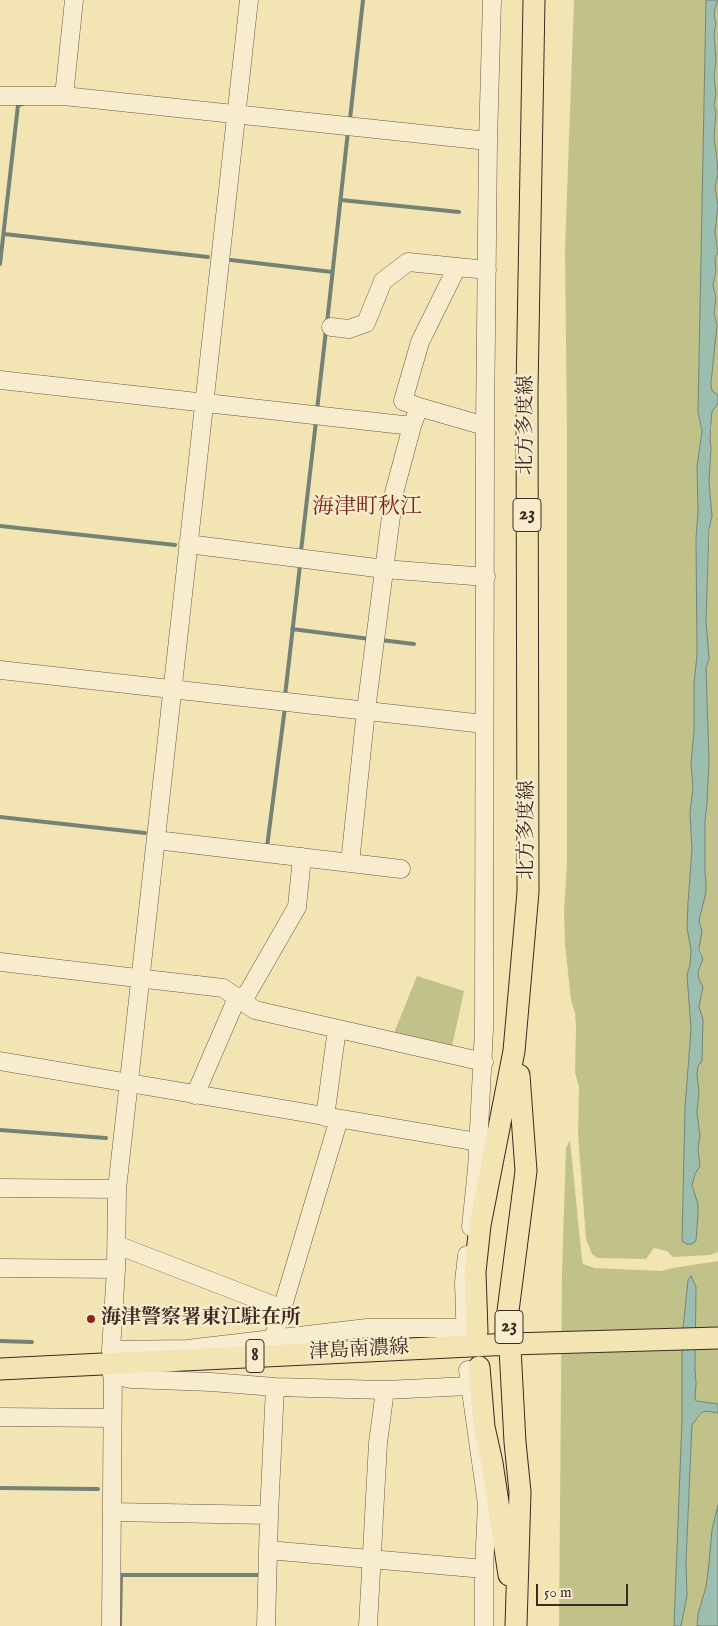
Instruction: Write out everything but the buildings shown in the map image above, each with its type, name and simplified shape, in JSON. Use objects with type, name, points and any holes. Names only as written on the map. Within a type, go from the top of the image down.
[{"type":"main road","name":"北方多度線","points":[[518,1030],[528,892],[527,391],[534,0]]},
{"type":"main road","points":[[469,1335],[480,1225],[518,1030]]},
{"type":"main road","name":"23","points":[[516,1626],[520,1492],[515,1442],[508,1311],[526,1171],[520,1098],[518,1030]]},
{"type":"main road","name":"津島南濃線","points":[[0,1369],[510,1344],[718,1338]]},
{"type":"main road","points":[[472,1375],[484,1427],[502,1524],[516,1626]]},
{"type":"street","points":[[64,96],[74,0]]},
{"type":"street","points":[[111,1626],[112,1363],[117,1245],[117,1189],[249,0]]},
{"type":"street","points":[[112,1363],[187,1349],[367,1328],[469,1335],[464,1282],[477,1169],[484,1062],[486,270],[492,0]]},
{"type":"street","points":[[0,96],[64,96],[488,141]]},
{"type":"street","points":[[331,327],[349,329],[366,323],[383,281],[408,262],[486,270]]},
{"type":"street","points":[[457,267],[420,342],[402,401],[485,426]]},
{"type":"street","points":[[0,380],[412,426]]},
{"type":"street","points":[[350,862],[366,710],[394,493],[419,407]]},
{"type":"street","points":[[188,544],[384,569],[486,577]]},
{"type":"street","points":[[0,670],[484,724]]},
{"type":"street","points":[[156,840],[401,869]]},
{"type":"street","points":[[195,1094],[237,998],[247,994],[297,907],[302,857]]},
{"type":"street","points":[[0,962],[224,988],[255,1010],[484,1062]]},
{"type":"street","points":[[274,1339],[332,1118],[337,1029]]},
{"type":"street","points":[[0,1061],[478,1142]]},
{"type":"street","points":[[0,1188],[117,1189]]},
{"type":"street","points":[[117,1245],[283,1309]]},
{"type":"street","points":[[0,1268],[116,1269]]},
{"type":"street","points":[[112,1363],[131,1379],[211,1382],[275,1388],[385,1390],[472,1375],[487,1504],[484,1626]]},
{"type":"street","points":[[266,1626],[275,1388]]},
{"type":"street","points":[[368,1626],[378,1443],[385,1390]]},
{"type":"street","points":[[0,1416],[112,1418]]},
{"type":"street","points":[[112,1512],[269,1515]]},
{"type":"street","points":[[268,1550],[484,1569]]},
{"type":"green space","points":[[574,0],[706,0],[698,412],[702,431],[697,467],[697,656],[691,764],[693,787],[690,813],[692,849],[688,903],[691,950],[687,975],[691,1029],[685,1108],[682,1240],[687,1244],[696,1241],[698,1204],[692,1185],[695,1174],[700,1166],[697,1074],[703,1019],[699,1007],[703,987],[698,972],[701,966],[702,954],[699,945],[702,931],[699,921],[706,884],[705,820],[709,761],[705,668],[709,659],[706,620],[711,500],[709,481],[712,411],[718,404],[718,1252],[710,1255],[673,1257],[667,1251],[654,1248],[646,1259],[597,1258],[592,1254],[586,1239],[578,1134],[579,1087],[575,1072],[575,1013],[571,1000],[565,944],[564,911],[567,863],[565,250]]},
{"type":"green space","points":[[718,1],[718,205],[715,188],[717,181],[717,159],[714,137],[716,112],[714,101],[716,94],[714,77],[716,60],[714,34],[716,23],[714,16]]},
{"type":"green space","points":[[718,205],[718,247],[715,232]]},
{"type":"green space","points":[[718,252],[718,395],[712,391],[711,383],[717,325],[714,313],[716,298],[713,285],[716,271],[715,259]]},
{"type":"green space","points":[[417,976],[464,991],[451,1051],[392,1038]]},
{"type":"green space","points":[[570,1140],[583,1264],[595,1268],[661,1271],[718,1261],[718,1404],[696,1401],[695,1398],[696,1287],[691,1277],[688,1280],[682,1338],[682,1420],[674,1626],[559,1626],[562,1272],[566,1148]]},
{"type":"green space","points":[[706,1411],[718,1413],[718,1505],[712,1530],[706,1587],[698,1614],[697,1626],[681,1626],[687,1596],[686,1561],[692,1425]]},
{"type":"shaded area","points":[[706,0],[718,0],[714,16],[716,23],[714,34],[716,60],[714,77],[716,94],[714,105],[716,112],[714,137],[718,174],[715,188],[718,205],[715,232],[718,252],[715,259],[716,271],[713,285],[716,298],[714,313],[717,325],[711,383],[712,391],[718,395],[718,404],[712,411],[709,481],[712,516],[709,529],[706,620],[709,659],[706,668],[709,761],[705,820],[706,892],[699,921],[702,931],[699,949],[703,959],[698,972],[703,987],[699,1007],[703,1019],[702,1061],[698,1066],[697,1074],[700,1166],[695,1174],[692,1185],[698,1204],[696,1241],[692,1244],[687,1244],[682,1241],[685,1108],[691,1029],[687,975],[691,950],[687,928],[692,849],[690,813],[693,787],[691,764],[697,655],[697,467],[702,431],[698,412]]},
{"type":"shaded area","points":[[691,1276],[696,1287],[695,1398],[696,1401],[718,1404],[718,1413],[706,1411],[701,1413],[692,1425],[686,1561],[687,1596],[681,1626],[674,1626],[682,1420],[682,1338],[688,1280]]},
{"type":"shaded area","points":[[718,1505],[718,1626],[697,1626],[698,1614],[706,1587],[712,1530]]},
{"type":"waterway","points":[[350,119],[363,0]]},
{"type":"waterway","points":[[0,264],[18,105],[23,104]]},
{"type":"waterway","points":[[327,323],[348,131]]},
{"type":"waterway","points":[[341,200],[459,212]]},
{"type":"waterway","points":[[4,234],[208,257]]},
{"type":"waterway","points":[[231,260],[332,272]]},
{"type":"waterway","points":[[317,410],[326,330]]},
{"type":"waterway","points":[[299,551],[301,551],[316,421]]},
{"type":"waterway","points":[[0,526],[175,545]]},
{"type":"waterway","points":[[285,696],[300,565]]},
{"type":"waterway","points":[[292,629],[370,639]]},
{"type":"waterway","points":[[381,640],[414,644]]},
{"type":"waterway","points":[[265,847],[267,847],[285,707]]},
{"type":"waterway","points":[[0,817],[145,833]]},
{"type":"waterway","points":[[0,1130],[106,1138]]},
{"type":"waterway","points":[[0,1341],[32,1342]]},
{"type":"waterway","points":[[0,1488],[98,1489]]},
{"type":"waterway","points":[[120,1626],[121,1575],[258,1575]]},
{"type":"place","name":"海津警察署東江駐在所","points":[[91,1319]]},
{"type":"district","name":"海津町秋江","points":[[367,508]]}]
